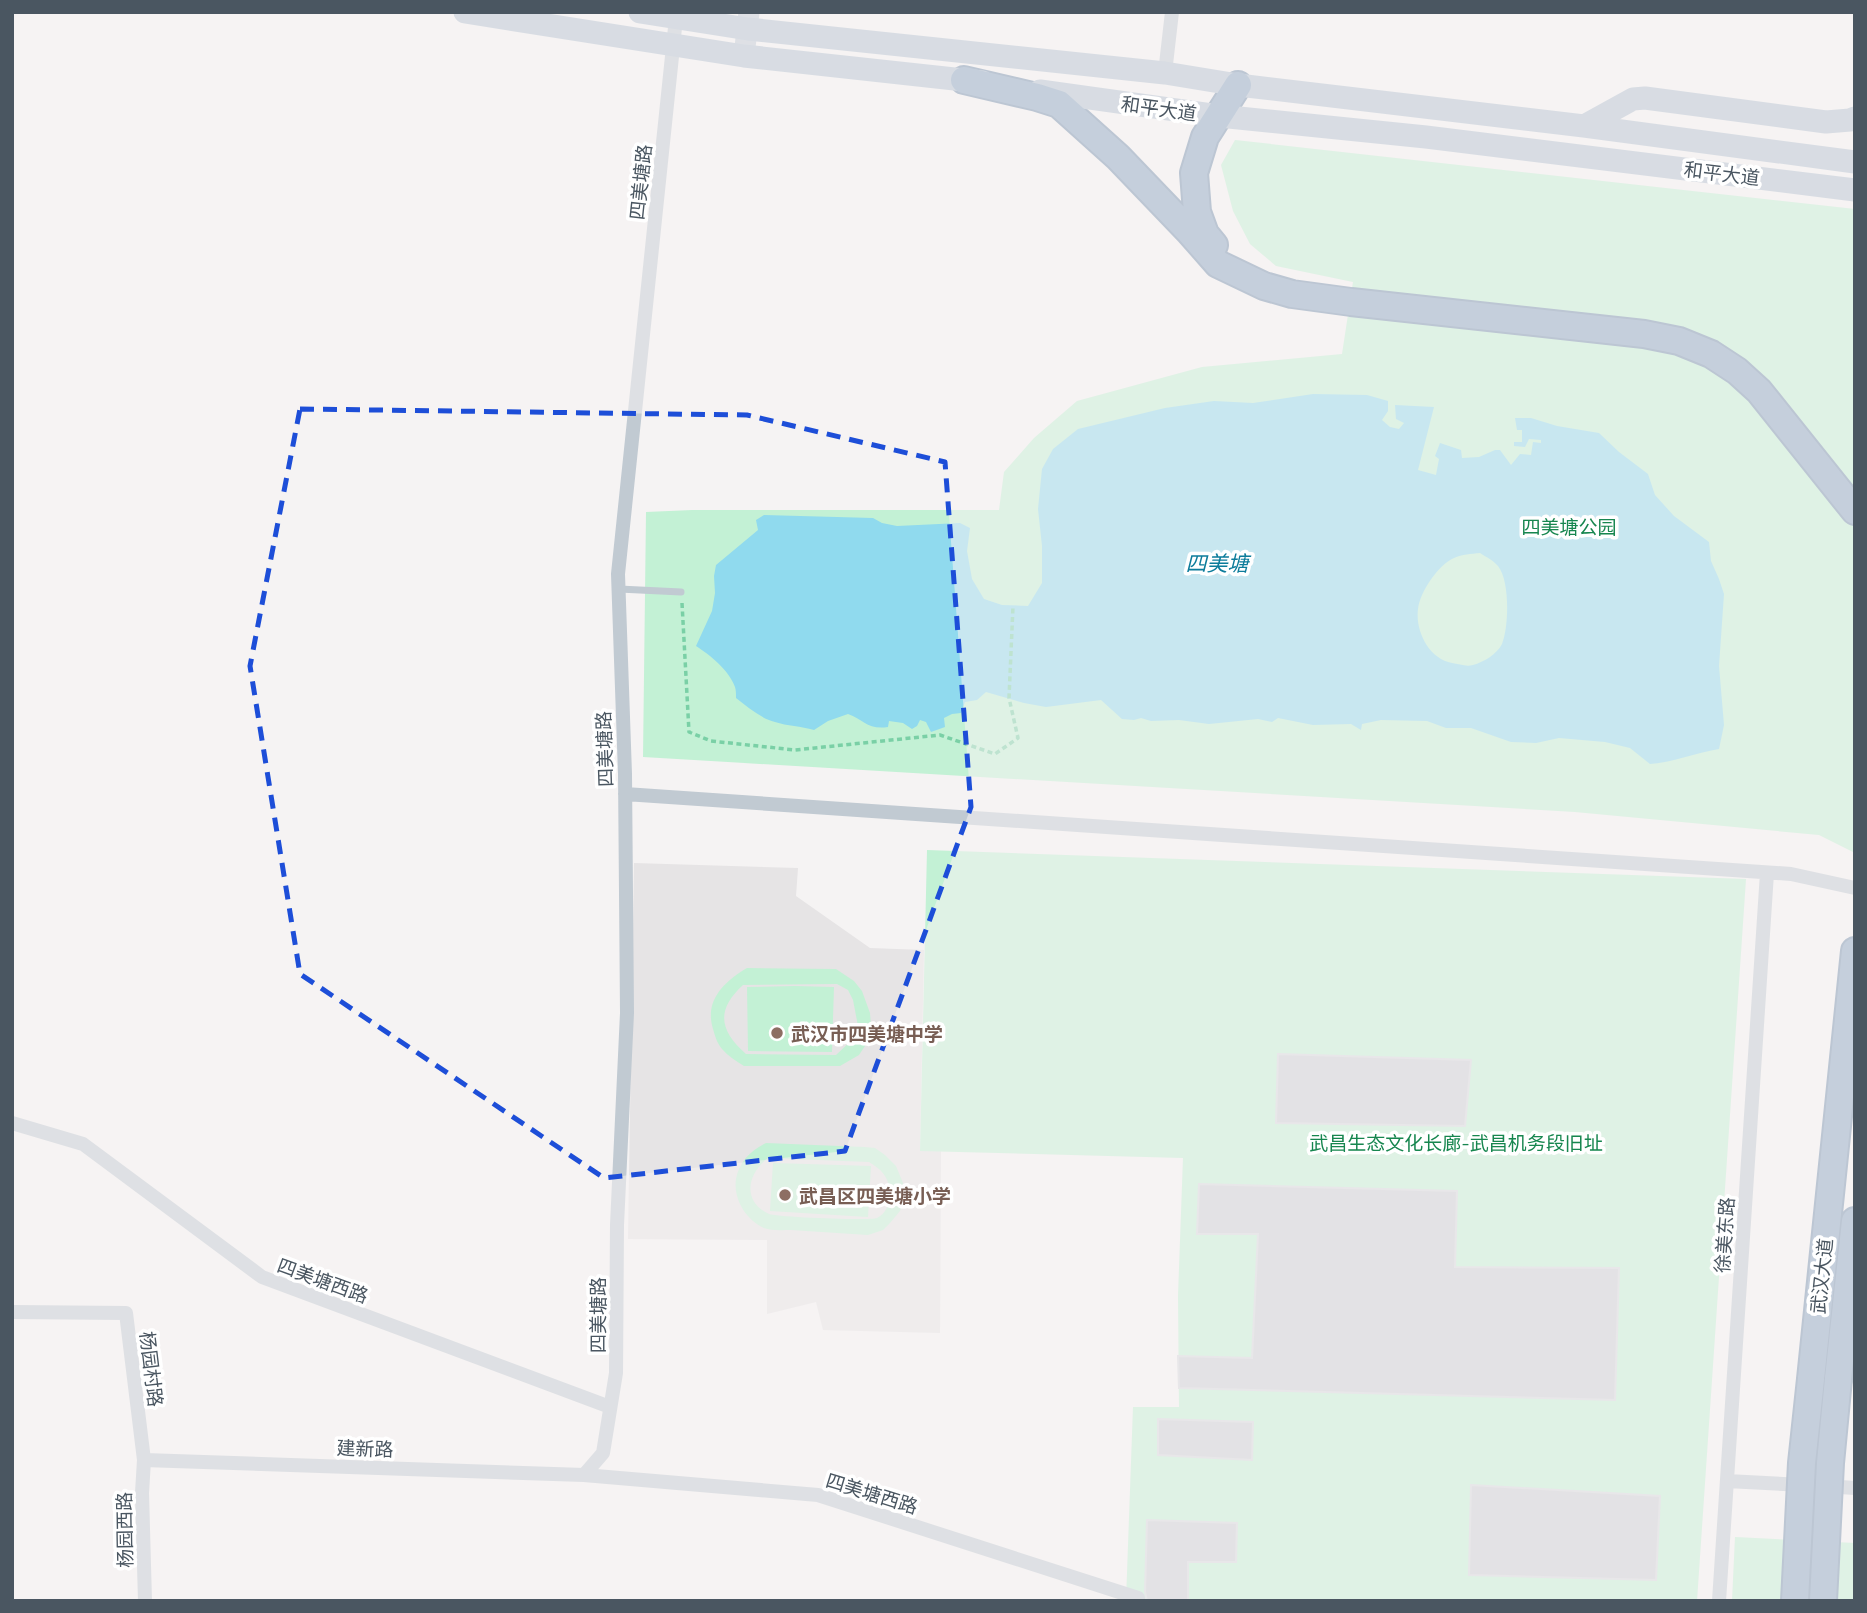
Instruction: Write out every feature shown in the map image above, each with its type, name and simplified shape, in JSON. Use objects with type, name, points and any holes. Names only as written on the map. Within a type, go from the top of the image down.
[{"type":"highway","points":[[964,80],[1059,104],[1118,157],[1218,264],[1264,286],[1292,295],[1644,334],[1679,341],[1712,354],[1737,371],[1759,391],[1855,511]]},
{"type":"highway","points":[[1236,274],[1205,234],[1197,212],[1194,173],[1205,137],[1238,85]]},
{"type":"highway","name":"武汉大道","points":[[1795,1601],[1802,1463],[1855,951]]},
{"type":"highway","name":"武汉大道","points":[[1823,1601],[1830,1463],[1855,1221]]},
{"type":"main road","name":"和平大道","points":[[465,12],[744,56],[964,80],[1219,116],[1426,137],[1855,190]]},
{"type":"main road","name":"和平大道","points":[[640,12],[676,18],[748,21],[1855,162]]},
{"type":"main road","points":[[744,56],[748,21]]},
{"type":"main road","points":[[1584,126],[1633,99],[1645,98],[1826,122],[1855,118]]},
{"type":"street","points":[[1165,73],[1172,12]]},
{"type":"street","name":"四美塘路","points":[[584,1475],[603,1453],[616,1373],[617,1225],[628,1013],[618,574],[676,18]]},
{"type":"street","points":[[625,794],[1791,874],[1855,888]]},
{"type":"street","name":"徐美东路","points":[[1719,1601],[1767,873]]},
{"type":"street","name":"四美塘西路","points":[[12,1123],[83,1144],[262,1277],[610,1407]]},
{"type":"street","name":"杨园村路","points":[[12,1312],[126,1313],[144,1460]]},
{"type":"street","name":"建新路","points":[[144,1460],[584,1475]]},
{"type":"street","name":"杨园西路","points":[[144,1460],[142,1493],[145,1601]]},
{"type":"street","name":"四美塘西路","points":[[584,1475],[818,1495],[1138,1598]]},
{"type":"street","points":[[1727,1481],[1855,1488]]},
{"type":"lane","points":[[619,589],[681,592]]},
{"type":"path","points":[[681,592],[688,732],[711,741],[795,750],[940,735],[995,754],[1018,738],[1009,698],[1013,606]]},
{"type":"highlighted area","points":[[300,409],[747,415],[945,462],[971,807],[845,1151],[604,1178],[300,974],[250,666]]},
{"type":"shaded area","points":[[634,863],[798,868],[796,896],[870,948],[924,950],[920,1150],[941,1151],[940,1333],[823,1330],[816,1302],[767,1314],[767,1240],[628,1239]]},
{"type":"green space","name":"四美塘公园","points":[[1235,140],[1855,209],[1855,853],[1819,835],[1575,812],[643,757],[646,512],[999,510],[1004,472],[1034,438],[1077,401],[1202,367],[1342,354],[1353,282],[1276,266],[1250,244],[1233,211],[1221,165]]},
{"type":"green space","name":"武昌生态文化长廊-武昌机务段旧址","points":[[927,850],[1746,879],[1697,1601],[1126,1601],[1133,1407],[1179,1407],[1178,1296],[1183,1158],[920,1151]]},
{"type":"green space","points":[[747,968],[836,969],[854,981],[862,991],[870,1013],[871,1026],[865,1046],[859,1055],[840,1066],[744,1066],[720,1047],[711,1019],[711,1009],[718,992]],"holes":[[[837,984],[848,990],[853,1000],[858,1026],[855,1037],[836,1055],[746,1054],[730,1037],[726,1028],[724,1020],[728,1003],[743,985]]]},
{"type":"green space","points":[[747,987],[834,987],[832,1052],[748,1051]]},
{"type":"green space","points":[[766,1143],[875,1148],[896,1166],[903,1183],[905,1199],[900,1211],[883,1230],[868,1235],[764,1228],[746,1214],[736,1187],[736,1179],[743,1162]],"holes":[[[768,1158],[869,1162],[883,1174],[890,1191],[888,1206],[877,1218],[769,1214],[754,1202],[751,1195],[752,1179]]]},
{"type":"green space","points":[[773,1163],[871,1166],[868,1217],[770,1211]]},
{"type":"green space","points":[[1735,1537],[1855,1543],[1855,1601],[1732,1601]]},
{"type":"water","name":"四美塘","points":[[1313,394],[1367,395],[1388,401],[1388,411],[1382,420],[1390,427],[1399,429],[1404,423],[1396,419],[1395,405],[1434,407],[1418,470],[1436,475],[1439,459],[1435,456],[1440,443],[1461,450],[1462,458],[1479,457],[1500,450],[1511,465],[1520,454],[1531,455],[1533,442],[1541,443],[1541,440],[1529,439],[1525,447],[1514,446],[1514,442],[1522,442],[1522,430],[1517,430],[1515,418],[1531,418],[1557,426],[1599,433],[1648,474],[1655,495],[1674,516],[1709,542],[1711,561],[1724,594],[1719,666],[1724,725],[1719,749],[1650,764],[1630,748],[1605,742],[1559,738],[1536,743],[1511,742],[1471,728],[1446,728],[1427,721],[1381,720],[1362,724],[1361,730],[1351,724],[1313,725],[1278,718],[1272,722],[1258,719],[1209,724],[1179,720],[1134,720],[1122,719],[1101,700],[1046,707],[986,692],[977,700],[965,702],[961,713],[944,718],[945,727],[931,732],[926,722],[920,720],[912,729],[903,723],[889,721],[888,727],[881,728],[848,714],[828,721],[814,730],[775,722],[754,712],[736,698],[735,687],[724,669],[696,646],[712,611],[716,565],[758,530],[756,520],[764,515],[873,518],[897,526],[960,523],[970,528],[967,551],[972,579],[984,599],[1002,605],[1028,606],[1042,583],[1038,509],[1042,469],[1053,449],[1078,429],[1165,408],[1214,401],[1253,403]],"holes":[[[1480,553],[1492,560],[1502,573],[1507,615],[1502,644],[1497,651],[1481,662],[1468,666],[1444,660],[1430,650],[1421,635],[1418,609],[1422,595],[1442,567],[1457,557]]]},
{"type":"building","points":[[1278,1054],[1471,1060],[1465,1126],[1276,1123]]},
{"type":"building","points":[[1199,1184],[1457,1191],[1455,1267],[1619,1268],[1615,1400],[1179,1388],[1178,1356],[1252,1358],[1258,1234],[1197,1234]]},
{"type":"building","points":[[1158,1419],[1253,1422],[1252,1460],[1158,1455]]},
{"type":"building","points":[[1471,1485],[1660,1496],[1656,1580],[1469,1575]]},
{"type":"building","points":[[1147,1520],[1237,1523],[1236,1562],[1188,1562],[1188,1601],[1147,1601]]},
{"type":"place","name":"武汉市四美塘中学","points":[[777,1033]]},
{"type":"place","name":"武昌区四美塘小学","points":[[785,1195]]}]
